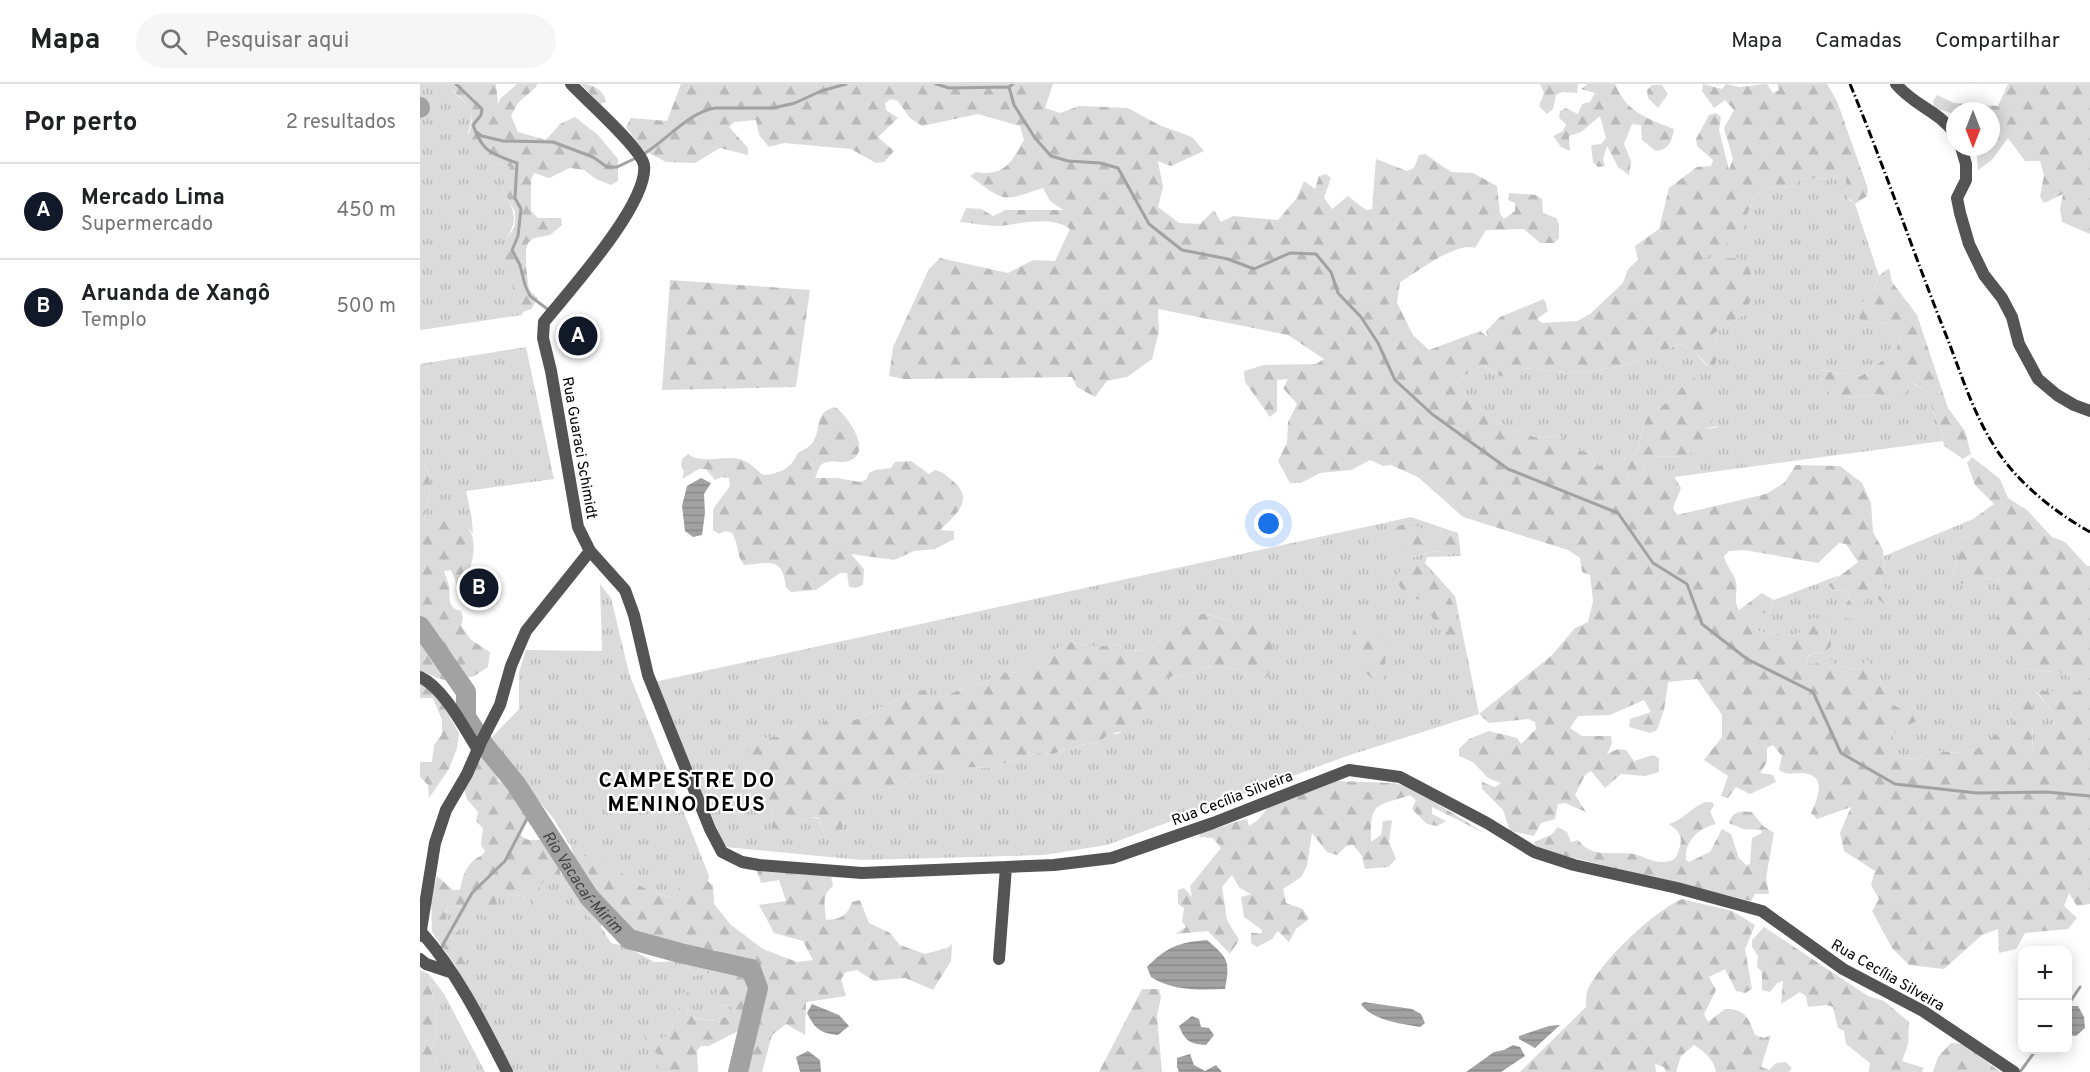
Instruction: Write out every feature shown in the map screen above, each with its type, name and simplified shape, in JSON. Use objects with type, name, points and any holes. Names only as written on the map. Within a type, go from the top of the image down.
[{"type":"street","name":"Rua Guaraci Schimidt","points":[[571,84],[635,148],[644,165],[640,190],[612,237],[544,322],[543,338],[551,371],[578,527],[590,551]]},
{"type":"street","points":[[1896,84],[1915,102],[1930,109],[1946,122]]},
{"type":"street","points":[[1964,156],[1966,180],[1957,198],[1970,244],[1984,275],[2002,297],[2012,316],[2019,344],[2038,379],[2057,395],[2090,411]]},
{"type":"street","points":[[507,1072],[484,1026],[434,946],[421,934],[435,843],[446,810],[467,774],[501,705],[511,666],[526,631],[590,551]]},
{"type":"street","name":"Rua Cecília Silveira","points":[[590,551],[625,590],[634,615],[648,675],[710,829],[722,852],[742,862],[862,873],[1054,865],[1112,858],[1213,823],[1349,770],[1400,777],[1487,823],[1534,852],[1574,865],[1677,888],[1762,912],[1843,969],[1923,1011],[2014,1072]]},
{"type":"street","points":[[420,677],[444,697],[479,746]]},
{"type":"street","points":[[999,959],[1006,867]]},
{"type":"street","points":[[420,959],[426,964],[450,972]]},
{"type":"green space","points":[[420,84],[448,84],[470,108],[472,113],[468,133],[487,159],[510,167],[502,188],[514,214],[514,220],[505,241],[514,269],[514,299],[523,312],[522,315],[420,330]]},
{"type":"green space","points":[[448,84],[496,84],[498,105],[500,99],[517,84],[537,84],[518,103],[511,116],[518,132],[546,140],[560,124],[575,117],[598,135],[618,159],[618,181],[611,185],[596,179],[584,170],[570,168],[549,178],[534,173],[531,180],[531,211],[538,218],[561,218],[562,225],[550,235],[534,238],[528,243],[526,266],[529,290],[538,298],[531,309],[523,312],[512,292],[514,269],[504,257],[505,241],[514,228],[515,220],[515,212],[502,188],[510,167],[487,159],[468,141],[472,121],[471,112],[466,103]]},
{"type":"green space","points":[[581,84],[597,88],[603,94],[606,102],[600,104]]},
{"type":"green space","points":[[681,84],[1053,84],[1045,108],[1060,113],[1079,106],[1128,108],[1159,125],[1192,137],[1204,151],[1171,166],[1158,161],[1163,187],[1158,207],[1179,223],[1200,224],[1214,210],[1221,222],[1233,216],[1278,220],[1296,199],[1304,181],[1315,189],[1319,176],[1326,174],[1331,178],[1324,198],[1332,209],[1348,196],[1366,210],[1372,209],[1376,159],[1407,171],[1414,168],[1419,155],[1425,154],[1451,172],[1473,173],[1497,186],[1500,214],[1504,219],[1515,211],[1515,203],[1508,200],[1509,193],[1536,195],[1542,199],[1543,213],[1556,218],[1559,224],[1559,238],[1554,243],[1540,243],[1524,229],[1486,230],[1475,248],[1467,247],[1448,253],[1400,282],[1397,303],[1413,335],[1429,350],[1480,331],[1488,337],[1486,331],[1500,317],[1544,299],[1548,311],[1537,319],[1542,323],[1577,321],[1590,314],[1623,283],[1628,269],[1638,260],[1635,246],[1659,229],[1669,188],[1697,167],[1711,166],[1713,160],[1697,146],[1696,139],[1709,115],[1716,113],[1721,117],[1719,130],[1729,170],[1733,159],[1724,128],[1734,110],[1725,100],[1714,108],[1702,91],[1703,84],[1722,89],[1726,84],[1739,87],[1767,84],[1773,93],[1779,90],[1777,84],[1827,84],[1837,101],[1868,189],[1867,196],[1855,204],[1851,201],[1846,189],[1847,171],[1833,178],[1802,179],[1790,187],[1775,186],[1755,195],[1739,235],[1704,259],[1739,258],[1749,268],[1753,282],[1753,296],[1743,315],[1713,334],[1719,352],[1715,365],[1708,366],[1693,350],[1680,344],[1624,366],[1580,373],[1522,368],[1501,377],[1483,365],[1458,379],[1457,386],[1482,411],[1502,424],[1538,438],[1559,435],[1577,450],[1591,453],[1596,466],[1611,466],[1636,454],[1646,418],[1674,397],[1692,374],[1715,408],[1712,422],[1705,429],[1727,426],[1717,443],[1682,457],[1652,456],[1645,459],[1642,473],[1628,475],[1629,481],[1636,481],[1655,472],[1670,470],[1681,488],[1673,508],[1677,515],[1766,494],[1784,483],[1796,465],[1840,466],[1862,483],[1871,503],[1873,532],[1883,550],[1885,570],[1880,583],[1890,592],[1885,605],[1874,595],[1867,595],[1857,620],[1842,617],[1842,610],[1850,598],[1848,591],[1833,590],[1828,585],[1858,562],[1846,544],[1839,543],[1818,563],[1744,550],[1729,551],[1724,556],[1736,582],[1736,603],[1739,610],[1762,593],[1774,600],[1769,613],[1748,615],[1757,631],[1791,636],[1798,634],[1812,618],[1826,619],[1831,624],[1831,646],[1825,652],[1810,654],[1806,659],[1811,665],[1831,659],[1836,665],[1857,670],[1867,660],[1877,669],[1888,702],[1920,719],[1893,734],[1893,748],[1903,758],[1917,759],[1930,750],[1958,753],[1979,748],[1979,740],[1990,739],[2013,723],[2015,716],[2009,712],[2004,725],[1991,718],[1993,711],[2017,695],[2022,682],[2027,688],[2032,704],[2033,750],[2055,722],[2055,714],[2036,691],[2055,691],[2058,684],[2076,692],[2088,687],[2063,673],[2026,669],[2008,655],[1995,624],[2001,611],[1984,602],[2006,580],[1981,578],[1967,584],[1953,582],[1951,578],[1958,559],[1958,539],[1973,535],[1973,519],[1994,504],[1975,485],[1967,463],[1972,457],[2000,479],[2008,498],[2027,510],[2052,537],[2065,542],[2087,566],[2090,566],[2090,904],[2077,906],[2069,893],[2064,906],[2077,918],[2068,929],[2025,933],[2016,949],[1999,953],[1998,929],[1982,935],[1944,969],[1909,965],[1892,948],[1872,911],[1879,899],[1871,885],[1875,871],[1844,851],[1840,833],[1851,807],[1817,819],[1811,813],[1818,791],[1817,780],[1808,774],[1786,773],[1779,770],[1782,756],[1773,745],[1767,748],[1767,762],[1760,773],[1773,775],[1776,782],[1750,794],[1736,787],[1728,798],[1721,796],[1728,776],[1704,760],[1722,737],[1722,715],[1697,679],[1668,682],[1664,710],[1657,730],[1650,733],[1629,727],[1630,719],[1651,712],[1644,700],[1610,715],[1578,716],[1570,728],[1582,736],[1611,736],[1612,743],[1607,754],[1618,749],[1626,750],[1634,761],[1653,755],[1659,758],[1659,772],[1645,776],[1621,774],[1605,788],[1591,771],[1585,775],[1575,795],[1586,812],[1565,803],[1558,804],[1555,819],[1541,823],[1534,836],[1510,831],[1503,810],[1482,789],[1482,782],[1495,787],[1501,783],[1488,778],[1473,762],[1459,756],[1459,749],[1469,739],[1489,731],[1517,738],[1521,744],[1536,729],[1535,722],[1528,719],[1489,723],[1479,714],[1551,656],[1575,628],[1588,622],[1593,601],[1590,575],[1582,572],[1580,558],[1568,550],[1463,517],[1418,477],[1391,465],[1383,466],[1370,460],[1351,470],[1320,473],[1301,483],[1290,483],[1278,461],[1287,443],[1288,422],[1297,404],[1283,388],[1288,379],[1277,380],[1277,411],[1270,417],[1245,382],[1244,371],[1264,365],[1316,364],[1324,359],[1288,335],[1158,309],[1159,331],[1152,359],[1127,377],[1107,381],[1095,397],[1077,387],[1072,377],[904,379],[889,376],[893,347],[929,269],[940,258],[1008,273],[1033,260],[1055,261],[1070,229],[1063,225],[1045,221],[999,226],[960,222],[966,208],[981,209],[993,216],[1006,210],[1063,210],[1050,201],[1043,188],[1019,196],[1004,197],[990,191],[970,176],[976,172],[1001,170],[1011,161],[1024,140],[1020,126],[978,114],[922,126],[910,118],[898,101],[891,99],[885,103],[886,110],[898,118],[878,137],[894,151],[884,162],[876,163],[851,149],[784,143],[769,147],[759,135],[756,120],[734,122],[729,127],[748,148],[748,155],[720,148],[695,163],[666,162],[643,150],[626,127],[631,118],[667,121]]},
{"type":"green space","points":[[1540,84],[1578,84],[1577,93],[1562,92],[1556,95],[1553,109],[1547,114],[1539,106],[1544,93]]},
{"type":"green space","points":[[1588,84],[1615,84],[1632,108],[1647,118],[1674,129],[1669,144],[1664,149],[1656,151],[1642,140],[1641,125],[1632,124],[1624,144],[1631,161],[1629,175],[1618,167],[1607,146],[1603,159],[1605,166],[1598,167],[1593,162],[1591,145],[1601,144],[1606,138],[1600,116],[1581,132],[1569,136],[1570,151],[1561,147],[1553,136],[1563,131],[1566,124],[1559,118],[1560,111],[1566,108],[1578,114],[1582,104],[1590,102],[1595,93],[1581,89]]},
{"type":"green space","points":[[2008,84],[2090,84],[2090,234],[2062,222],[2060,208],[2063,194],[2044,203],[2040,197],[2044,175],[2040,161],[2025,161],[2008,138],[2000,149],[2000,102]]},
{"type":"green space","points":[[1652,85],[1662,85],[1668,94],[1658,108],[1648,98],[1647,90]]},
{"type":"green space","points":[[1937,95],[1952,102],[1946,102],[1946,111],[1934,108],[1933,101]]},
{"type":"green space","points":[[1977,156],[1995,156],[1992,160],[1978,170]]},
{"type":"green space","points":[[1847,171],[1849,200],[1855,204],[1879,276],[1863,322],[1892,324],[1900,337],[1896,351],[1861,376],[1820,370],[1821,384],[1847,398],[1876,394],[1890,401],[1912,383],[1925,390],[1943,441],[1674,477],[1670,471],[1656,472],[1636,481],[1629,481],[1628,475],[1642,473],[1645,459],[1652,456],[1682,457],[1718,426],[1704,429],[1692,375],[1674,397],[1646,418],[1636,454],[1611,466],[1596,466],[1591,453],[1577,450],[1559,435],[1538,438],[1502,424],[1482,411],[1457,386],[1458,379],[1483,365],[1501,377],[1521,368],[1580,373],[1624,366],[1680,344],[1693,350],[1707,366],[1719,352],[1713,334],[1743,315],[1703,259],[1739,235],[1755,195],[1775,186],[1790,187],[1802,179],[1833,178]]},
{"type":"green space","points":[[1889,268],[1892,282],[1917,315],[1948,408],[1965,431],[1971,454],[1963,459],[1944,446],[1941,431],[1925,390],[1913,383],[1903,395],[1890,401],[1876,394],[1847,398],[1831,396],[1821,384],[1819,370],[1861,376],[1896,351],[1900,337],[1892,324],[1863,322],[1854,311],[1875,289],[1879,276]]},
{"type":"green space","points":[[670,280],[810,290],[796,387],[662,390]]},
{"type":"green space","points":[[526,347],[554,479],[466,491],[473,534],[462,524],[436,522],[424,518],[430,480],[420,460],[420,364]]},
{"type":"green space","points":[[835,407],[851,425],[859,442],[859,450],[856,456],[849,461],[824,463],[820,466],[815,478],[837,478],[860,482],[866,480],[869,473],[891,468],[895,462],[911,461],[929,474],[935,470],[941,472],[955,483],[963,496],[960,508],[940,530],[954,531],[954,539],[935,549],[914,551],[894,560],[851,554],[864,569],[863,585],[856,588],[849,587],[847,573],[840,573],[816,590],[791,592],[786,587],[778,566],[768,563],[744,565],[732,533],[725,531],[719,534],[713,530],[713,509],[730,486],[729,478],[722,477],[715,480],[706,469],[699,469],[682,479],[684,472],[681,466],[682,459],[688,454],[699,459],[733,458],[746,462],[763,475],[779,472],[788,467],[797,454],[811,444],[816,437],[821,417]]},
{"type":"green space","points":[[420,460],[430,480],[424,518],[431,521],[453,521],[463,524],[473,538],[473,557],[465,585],[457,585],[451,570],[444,571],[449,586],[451,605],[461,611],[463,618],[461,626],[471,640],[490,652],[488,667],[474,676],[449,682],[420,671]]},
{"type":"green space","points":[[1411,517],[1458,533],[1461,556],[1427,557],[1425,563],[1455,596],[1479,714],[1347,756],[1107,845],[1044,855],[861,860],[725,847],[654,682]],"holes":[[[1418,527],[1429,534],[1449,553],[1434,551],[1413,557]],[[1193,613],[1208,614],[1234,623],[1251,680],[1240,670],[1217,667],[1201,668],[1189,675],[1168,677],[1160,684],[1160,705],[1144,709],[1118,734],[1110,733],[1099,742],[1053,754],[1038,753],[989,768],[960,767],[946,772],[914,775],[900,786],[871,792],[850,802],[846,807],[841,836],[826,839],[819,819],[811,817],[796,824],[772,827],[773,805],[756,740],[785,735],[795,726],[818,733],[843,713],[855,720],[913,692],[940,698],[966,687],[974,687],[1006,672],[1020,673],[1037,659],[1070,642],[1095,647],[1117,644],[1128,651],[1149,650]]]},
{"type":"green space","points":[[1973,519],[1973,535],[1958,539],[1958,559],[1951,578],[1967,583],[1980,578],[2007,580],[2002,611],[2026,669],[2063,673],[2089,687],[2076,692],[2036,692],[2055,714],[2055,722],[2033,751],[2032,707],[2017,695],[1993,711],[2009,712],[2015,716],[2013,723],[1979,748],[1958,753],[1930,750],[1917,759],[1903,758],[1893,748],[1893,734],[1919,719],[1888,702],[1877,669],[1857,670],[1836,665],[1811,665],[1806,659],[1811,654],[1825,652],[1812,618],[1798,634],[1791,636],[1757,631],[1747,615],[1769,613],[1774,600],[1840,575],[1828,585],[1833,590],[1848,591],[1850,598],[1842,610],[1866,595],[1874,595],[1885,604],[1880,583],[1885,570],[1884,556]]},
{"type":"green space","points":[[1405,524],[1418,527],[1429,534],[1450,533],[1457,544],[1456,551],[1449,553],[1434,551],[1413,557],[1402,552],[1393,544],[1391,535],[1392,528]]},
{"type":"green space","points":[[1412,562],[1431,573],[1448,594],[1455,610],[1458,637],[1451,639],[1444,635],[1426,608],[1427,600],[1406,598],[1396,579],[1404,563]]},
{"type":"green space","points":[[600,584],[611,598],[629,673],[709,876],[708,882],[697,874],[683,881],[673,897],[642,887],[597,854],[584,886],[571,847],[553,818],[489,740],[519,709],[519,672],[526,650],[602,651]]},
{"type":"green space","points":[[1193,613],[1207,614],[1234,623],[1240,619],[1271,631],[1272,663],[1268,675],[1263,679],[1251,680],[1240,670],[1216,667],[1201,668],[1189,675],[1168,677],[1160,684],[1160,705],[1156,711],[1149,714],[1144,709],[1126,729],[1110,733],[1099,742],[1053,754],[1038,753],[989,768],[960,767],[946,772],[914,775],[900,786],[871,792],[850,802],[846,808],[841,836],[834,839],[826,839],[819,818],[811,817],[786,833],[772,827],[773,805],[754,795],[751,788],[747,751],[756,740],[785,735],[795,726],[812,728],[818,733],[829,715],[843,713],[855,720],[913,692],[928,689],[931,695],[940,698],[966,687],[974,687],[1006,672],[1020,673],[1037,659],[1070,642],[1095,647],[1117,644],[1128,651],[1149,650]]},
{"type":"green space","points":[[1373,622],[1386,646],[1385,674],[1381,680],[1374,680],[1367,674],[1357,664],[1352,653],[1354,630]]},
{"type":"green space","points":[[420,683],[435,691],[459,733],[457,748],[449,769],[429,798],[428,785],[420,777],[420,762],[432,762],[434,745],[442,734],[442,720],[433,698],[420,698]]},
{"type":"green space","points":[[484,753],[499,781],[515,792],[526,807],[528,814],[520,832],[521,835],[529,840],[542,840],[555,853],[561,875],[568,870],[576,878],[579,899],[601,923],[601,927],[576,906],[572,889],[541,865],[545,880],[539,887],[546,902],[535,914],[534,898],[510,894],[498,883],[493,889],[497,905],[485,917],[472,907],[449,906],[444,912],[447,921],[459,933],[470,956],[465,964],[455,965],[432,932],[431,897],[437,876],[453,890],[460,890],[468,867],[485,851],[481,845],[483,828],[476,821],[478,812],[467,799],[463,787]]},
{"type":"green space","points":[[1334,781],[1394,783],[1412,788],[1486,834],[1432,807],[1432,814],[1446,821],[1437,826],[1427,824],[1412,809],[1416,800],[1410,795],[1382,804],[1374,812],[1371,842],[1381,835],[1383,821],[1392,820],[1389,842],[1396,859],[1388,867],[1365,869],[1362,856],[1353,845],[1346,846],[1337,855],[1327,852],[1312,833],[1307,866],[1301,877],[1283,889],[1286,903],[1303,909],[1309,919],[1296,929],[1289,942],[1278,931],[1272,939],[1257,947],[1251,943],[1251,933],[1262,933],[1262,930],[1244,917],[1241,897],[1251,894],[1240,888],[1232,875],[1222,887],[1227,920],[1239,940],[1230,954],[1208,931],[1175,934],[1186,927],[1182,922],[1184,908],[1178,904],[1178,890],[1184,888],[1192,897],[1190,886],[1221,848],[1213,838],[1199,837],[1201,832],[1247,819],[1249,826],[1258,820],[1270,805]]},
{"type":"green space","points":[[1706,802],[1712,802],[1714,805],[1710,812],[1716,824],[1694,836],[1687,847],[1686,860],[1689,862],[1710,852],[1722,829],[1731,834],[1739,858],[1746,865],[1750,864],[1752,838],[1762,833],[1761,830],[1743,829],[1729,823],[1735,814],[1752,812],[1763,826],[1774,833],[1766,878],[1769,894],[1755,894],[1751,901],[1541,850],[1535,846],[1534,842],[1551,835],[1558,827],[1567,832],[1571,842],[1578,840],[1590,850],[1634,854],[1656,861],[1670,861],[1677,855],[1681,839],[1677,831],[1669,824]]},
{"type":"green space","points":[[589,853],[597,853],[642,887],[662,895],[673,897],[683,881],[697,874],[713,885],[714,904],[731,925],[763,949],[797,962],[813,960],[803,941],[774,933],[759,905],[786,901],[779,880],[761,883],[757,871],[831,876],[833,886],[829,889],[825,901],[826,920],[843,916],[852,902],[860,900],[869,923],[890,933],[900,945],[925,954],[947,948],[952,944],[951,961],[933,990],[905,978],[874,981],[857,970],[846,972],[841,979],[846,996],[806,1002],[805,1035],[786,1024],[772,1035],[762,1072],[734,1072],[742,1048],[757,974],[752,964],[715,950],[685,953],[621,935],[582,895],[589,874],[582,859]]},
{"type":"green space","points":[[540,864],[572,889],[576,906],[601,927],[611,943],[625,946],[654,962],[685,961],[693,976],[718,971],[726,973],[729,981],[716,1005],[733,1006],[735,1015],[705,1020],[688,1014],[687,1005],[679,1011],[669,1035],[662,1039],[657,1053],[666,1069],[671,1072],[512,1072],[455,965],[465,964],[459,933],[447,921],[444,913],[449,906],[472,907],[498,883],[510,894],[534,898],[536,914]]},
{"type":"green space","points":[[1682,899],[1732,911],[1755,925],[1745,949],[1752,989],[1745,993],[1736,991],[1725,969],[1709,977],[1716,990],[1704,1014],[1708,1022],[1725,1009],[1742,1013],[1751,1024],[1755,1035],[1764,1038],[1771,1035],[1761,1067],[1769,1070],[1776,1063],[1786,1062],[1792,1068],[1789,1072],[1716,1072],[1708,1056],[1694,1045],[1681,1056],[1676,1072],[1666,1072],[1664,1067],[1655,1064],[1656,1072],[1520,1072],[1586,1007],[1588,989],[1617,951],[1643,925]]},
{"type":"green space","points":[[1764,927],[1868,996],[1884,1001],[1909,1022],[1908,1044],[1902,1061],[1924,1068],[1922,1072],[1869,1072],[1870,1063],[1846,1044],[1844,1031],[1838,1028],[1833,1007],[1827,1005],[1808,1007],[1806,996],[1800,992],[1781,1004],[1783,981],[1777,983],[1770,992],[1762,990],[1762,972],[1757,967],[1758,956],[1752,947],[1752,940]]},
{"type":"green space","points":[[685,961],[729,967],[745,977],[747,989],[744,1018],[738,1031],[709,1046],[701,1046],[697,1051],[698,1072],[658,1070],[657,1053],[649,1051],[644,1035],[649,1029],[658,1032],[662,1039],[669,1035],[679,1011],[679,995],[687,990],[691,998],[687,1005],[688,1014],[693,1017],[711,1020],[735,1014],[733,1006],[716,1005],[712,998],[729,981],[726,973],[718,971],[693,976]]},
{"type":"green space","points":[[420,970],[429,974],[434,1002],[436,1031],[431,1049],[439,1065],[436,1072],[420,1072]]},
{"type":"green space","points":[[429,974],[444,994],[485,1072],[436,1072],[439,1065],[431,1049],[436,1022]]},
{"type":"green space","points":[[1142,989],[1159,989],[1161,997],[1157,1016],[1162,1072],[1099,1072]]},
{"type":"green space","points":[[1951,1043],[1964,1044],[2000,1072],[1933,1072],[1938,1057]]},
{"type":"shaded area","points":[[701,478],[711,483],[704,494],[705,513],[702,535],[693,537],[685,531],[682,506],[687,486]]},
{"type":"shaded area","points":[[1207,940],[1224,956],[1226,961],[1225,989],[1177,987],[1151,977],[1147,967],[1167,950],[1189,942]]},
{"type":"shaded area","points":[[1364,1002],[1412,1009],[1421,1014],[1425,1023],[1420,1027],[1379,1018],[1361,1004]]},
{"type":"shaded area","points":[[812,1004],[839,1015],[849,1026],[838,1035],[819,1029],[807,1013]]},
{"type":"shaded area","points":[[2072,1006],[2078,1006],[2084,1017],[2085,1028],[2076,1036],[2072,1036]]},
{"type":"shaded area","points":[[1192,1016],[1199,1019],[1201,1027],[1209,1028],[1214,1035],[1206,1045],[1189,1041],[1181,1031],[1179,1026]]},
{"type":"shaded area","points":[[1560,1025],[1535,1048],[1519,1039],[1519,1036],[1549,1026]]},
{"type":"shaded area","points":[[1513,1045],[1520,1047],[1525,1056],[1501,1072],[1466,1072],[1494,1052]]},
{"type":"shaded area","points":[[808,1051],[820,1060],[821,1072],[800,1072],[796,1057]]},
{"type":"shaded area","points":[[1190,1054],[1194,1065],[1205,1071],[1216,1065],[1222,1072],[1179,1072],[1177,1058]]},
{"type":"waterway","points":[[456,84],[482,109],[481,115],[473,125],[484,147],[494,154],[517,163],[515,198],[521,209],[518,236],[512,250],[520,265],[530,296],[550,311]]},
{"type":"waterway","points":[[642,155],[687,121],[705,111],[715,108],[773,108],[795,103],[821,91],[846,84]]},
{"type":"waterway","points":[[936,84],[949,88],[1009,87],[1013,84]]},
{"type":"waterway","points":[[1009,87],[1014,105],[1035,138],[1051,156],[1068,161],[1100,163],[1118,168],[1149,224],[1182,250],[1228,259],[1254,269],[1290,253],[1316,254],[1331,272],[1338,293],[1361,317],[1378,343],[1395,380],[1432,414],[1508,469],[1618,513],[1653,563],[1687,584],[1702,624],[1747,659],[1813,692],[1841,753],[1895,784],[1977,793],[2046,792],[2090,796]]},
{"type":"waterway","points":[[475,131],[482,136],[503,141],[553,142],[593,157],[607,167],[617,167],[636,158]]},
{"type":"waterway","name":"Rio Vacacaí-Mirim","points":[[420,626],[466,692],[466,717],[485,746],[516,784],[589,897],[629,939],[751,969],[758,988],[738,1072]]},
{"type":"waterway","points":[[441,948],[472,893],[505,861],[532,809]]},
{"type":"waterway","points":[[2071,1000],[2080,987]]},
{"type":"waterway","points":[[2020,1072],[2033,1054]]},
{"type":"railway","points":[[1850,84],[1979,419],[2002,458],[2024,483],[2062,515],[2090,532]]},
{"type":"place","name":"Mercado Lima","points":[[578,336]]},
{"type":"place","name":"Aruanda de Xangô","points":[[479,588]]},
{"type":"district","name":"CAMPESTRE DO MENINO DEUS","points":[[687,792]]}]
